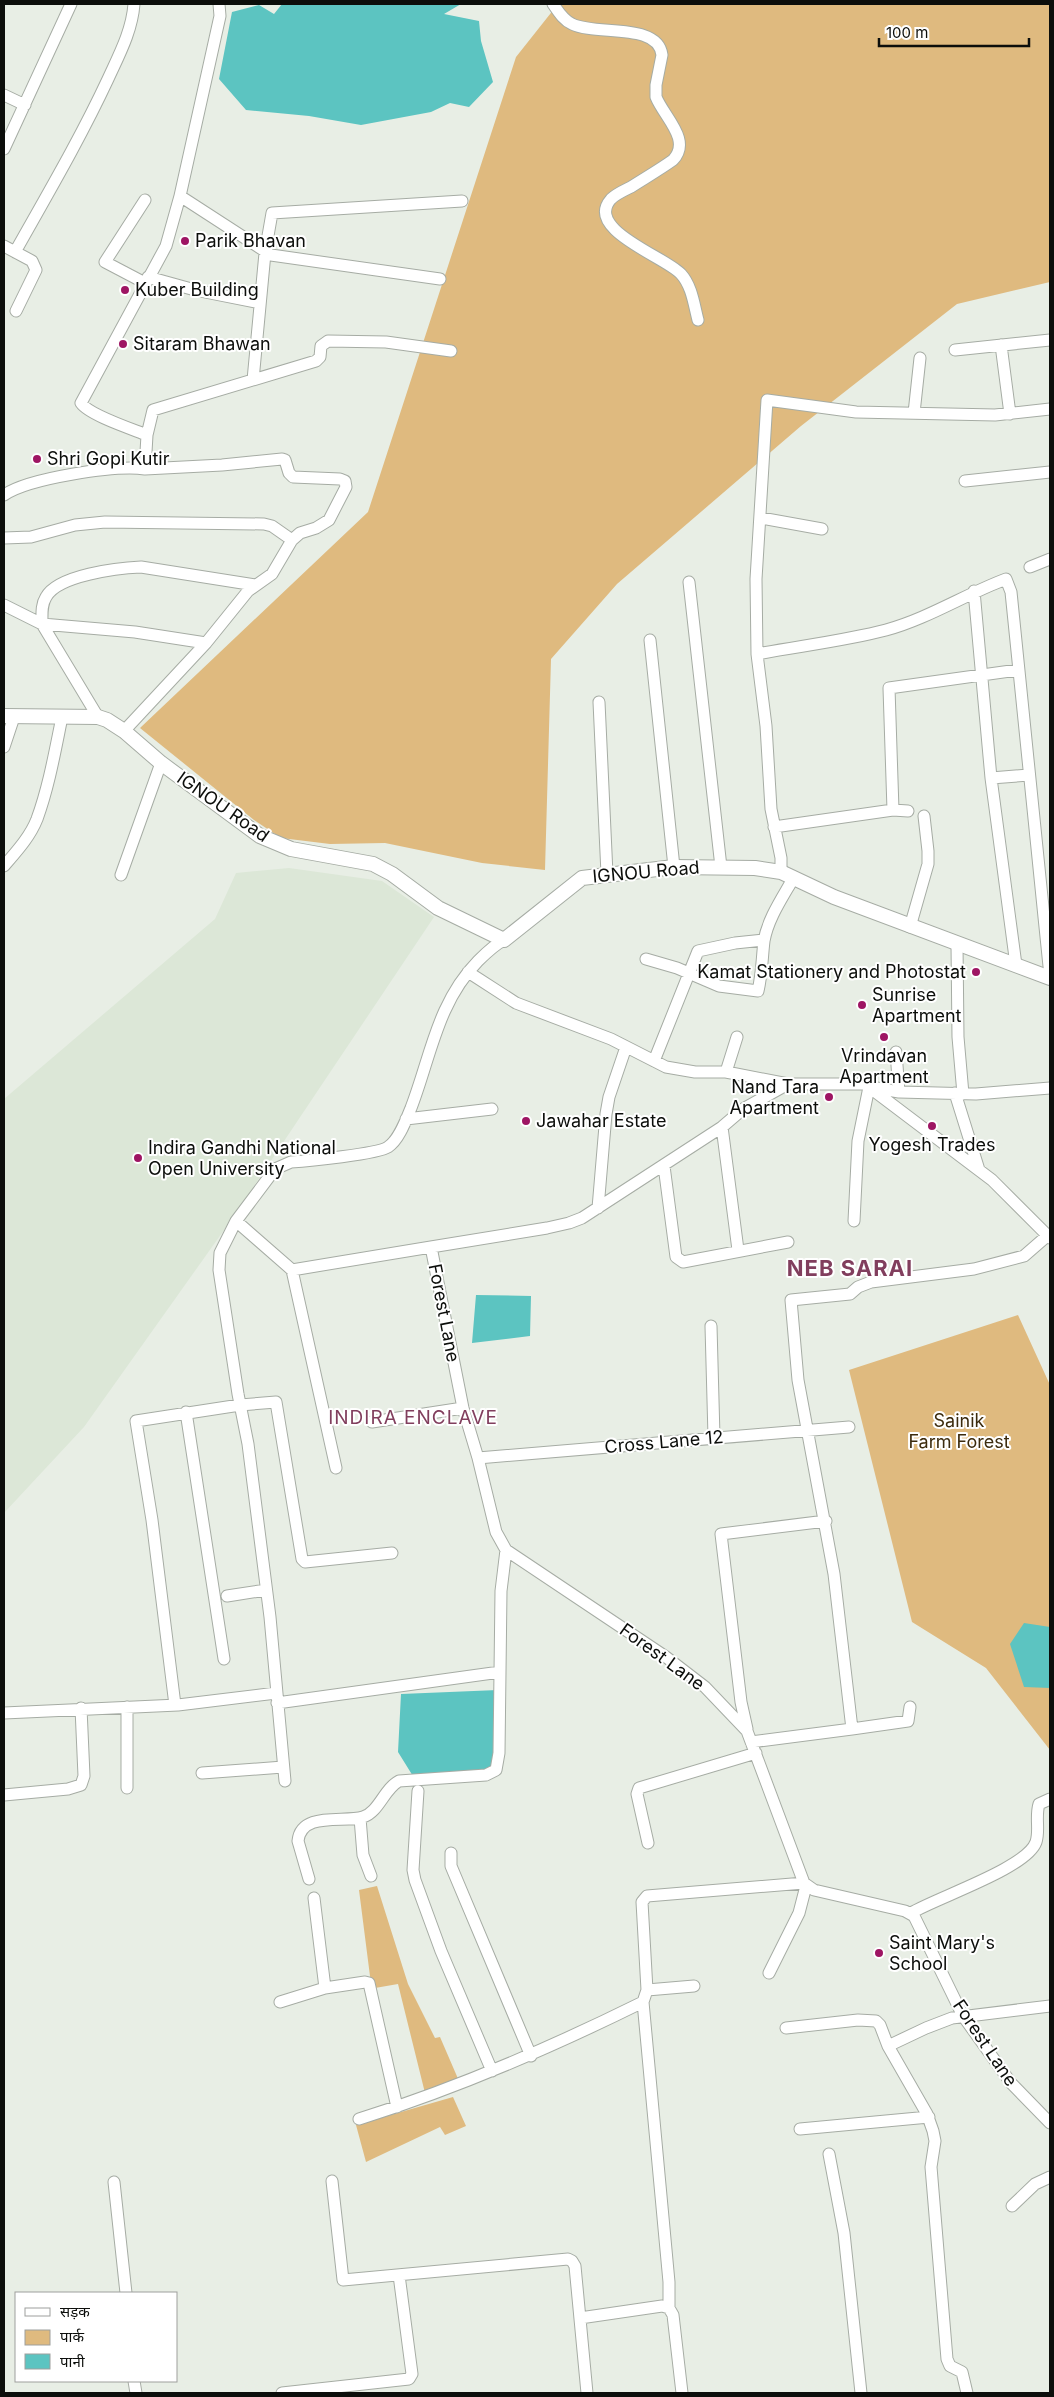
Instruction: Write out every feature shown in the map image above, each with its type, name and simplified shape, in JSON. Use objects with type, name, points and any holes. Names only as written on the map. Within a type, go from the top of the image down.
[{"type":"street","points":[[4,149],[72,4]]},
{"type":"street","points":[[15,252],[86,127],[127,37],[134,4]]},
{"type":"street","points":[[147,435],[81,405],[84,395],[166,246],[180,196],[220,16],[219,4]]},
{"type":"street","points":[[553,4],[559,13],[571,24],[604,32],[639,33],[653,38],[661,49],[662,55],[655,90],[656,97],[679,138],[680,150],[673,160],[666,165],[612,198],[606,210],[610,223],[618,234],[665,261],[687,280],[698,320]]},
{"type":"street","points":[[4,95],[24,105]]},
{"type":"street","points":[[180,196],[265,253],[440,279]]},
{"type":"street","points":[[146,200],[105,261],[106,264],[147,280],[260,303]]},
{"type":"street","points":[[253,380],[265,253],[270,217],[274,212],[462,201]]},
{"type":"street","points":[[4,246],[32,261],[36,270],[16,311]]},
{"type":"street","points":[[955,350],[1050,340]]},
{"type":"street","points":[[145,469],[147,435],[153,410],[316,361],[320,357],[321,346],[328,341],[386,342],[451,351]]},
{"type":"street","points":[[1001,345],[1010,414]]},
{"type":"street","points":[[914,413],[920,358]]},
{"type":"street","points":[[781,872],[781,858],[774,827],[757,654],[756,579],[767,400],[856,412],[1010,414],[1050,409]]},
{"type":"street","points":[[4,495],[23,485],[50,478],[120,469],[222,465],[282,458],[285,460],[288,473],[293,477],[343,480],[346,487],[331,518],[322,525],[300,533],[292,540],[272,574],[255,585],[244,596],[206,643],[124,731]]},
{"type":"street","points":[[965,482],[1050,472]]},
{"type":"street","points":[[761,518],[822,529]]},
{"type":"street","points":[[4,538],[31,536],[75,525],[120,521],[259,523],[272,526],[292,540]]},
{"type":"street","points":[[1030,567],[1050,559]]},
{"type":"street","points":[[98,717],[42,624],[42,606],[49,592],[72,580],[95,573],[141,567],[255,585]]},
{"type":"street","points":[[757,654],[886,630],[910,622],[974,591],[1006,579],[1011,592],[1050,977]]},
{"type":"street","points":[[689,582],[721,867]]},
{"type":"street","points":[[974,591],[980,676],[991,778],[1016,965]]},
{"type":"street","points":[[4,604],[42,624],[135,632],[206,643]]},
{"type":"street","points":[[650,640],[674,867]]},
{"type":"street","points":[[893,810],[889,688],[1018,670]]},
{"type":"street","points":[[599,702],[607,874]]},
{"type":"street","points":[[4,747],[9,717],[98,717]]},
{"type":"street","points":[[4,866],[26,838],[37,819],[54,759],[62,717]]},
{"type":"street","name":"IGNOU Road","points":[[98,717],[124,731],[161,763],[266,839],[291,849],[374,864],[392,874],[438,908],[504,940],[582,878],[674,867],[755,868],[781,872],[834,897],[957,945],[1050,977]]},
{"type":"street","points":[[121,876],[161,763]]},
{"type":"street","points":[[991,778],[1029,775]]},
{"type":"street","points":[[774,827],[893,810],[908,811]]},
{"type":"street","points":[[910,926],[928,864],[924,816]]},
{"type":"street","points":[[646,959],[690,972],[719,986],[758,991],[763,972],[764,940],[774,912],[794,877]]},
{"type":"street","points":[[285,1781],[270,1618],[248,1444],[219,1270],[220,1253],[236,1221],[278,1166],[291,1162],[385,1149],[392,1144],[406,1119],[424,1076],[439,1022],[455,988],[493,946],[504,940]]},
{"type":"street","points":[[654,1061],[698,951],[734,943],[764,940]]},
{"type":"street","points":[[957,945],[959,1093],[979,1170]]},
{"type":"street","points":[[468,972],[516,1003],[611,1039],[654,1061],[681,1070],[726,1072],[788,1084],[859,1082],[869,1087],[992,1180],[1049,1237],[1024,1256],[974,1269],[871,1282],[858,1286],[846,1294],[792,1298],[796,1361],[826,1521],[852,1729]]},
{"type":"street","points":[[726,1072],[737,1036]]},
{"type":"street","points":[[598,1208],[606,1114],[609,1097],[626,1047]]},
{"type":"street","points":[[896,1052],[899,1092]]},
{"type":"street","points":[[432,1246],[569,1223],[598,1208],[616,1194],[664,1166],[722,1128],[743,1108],[788,1084]]},
{"type":"street","points":[[869,1087],[899,1092],[959,1093],[1050,1088]]},
{"type":"street","points":[[854,1221],[858,1141],[869,1087]]},
{"type":"street","points":[[406,1119],[492,1109]]},
{"type":"street","points":[[722,1128],[738,1250]]},
{"type":"street","points":[[664,1166],[676,1257],[678,1260],[683,1262],[788,1242]]},
{"type":"street","points":[[236,1221],[292,1270],[336,1468]]},
{"type":"street","name":"Forest Lane","points":[[292,1270],[432,1246],[463,1408],[478,1458],[496,1532],[506,1550],[666,1656],[705,1687],[747,1731],[805,1885]]},
{"type":"street","points":[[711,1326],[714,1437]]},
{"type":"street","points":[[175,1705],[152,1520],[136,1420],[240,1405],[276,1402],[300,1557],[303,1562],[392,1553]]},
{"type":"street","points":[[372,1422],[463,1408]]},
{"type":"street","points":[[186,1412],[224,1659]]},
{"type":"street","name":"Cross Lane 12","points":[[478,1458],[849,1426]]},
{"type":"street","points":[[747,1731],[741,1702],[721,1534],[826,1521]]},
{"type":"street","points":[[309,1879],[298,1840],[298,1835],[308,1825],[316,1822],[360,1818],[371,1812],[399,1781],[486,1775],[496,1770],[498,1753],[501,1591],[506,1550]]},
{"type":"street","points":[[227,1596],[266,1590]]},
{"type":"street","points":[[4,1713],[276,1698],[500,1672]]},
{"type":"street","points":[[127,1707],[127,1788]]},
{"type":"street","points":[[751,1742],[908,1721],[910,1707]]},
{"type":"street","points":[[4,1794],[68,1789],[80,1785],[84,1776],[81,1708]]},
{"type":"street","points":[[648,1843],[637,1794],[639,1788],[756,1753]]},
{"type":"street","points":[[202,1773],[283,1767]]},
{"type":"street","points":[[418,1791],[413,1870],[415,1880],[441,1951],[492,2070]]},
{"type":"street","points":[[682,2393],[673,2315],[669,2308],[670,2282],[643,2002],[648,1990],[642,1902],[644,1898],[650,1895],[805,1885],[911,1913],[983,1878],[1008,1869],[1026,1857],[1036,1843],[1039,1804],[1050,1799]]},
{"type":"street","points":[[360,1818],[362,1852],[371,1876]]},
{"type":"street","points":[[451,1853],[451,1866],[530,2056]]},
{"type":"street","points":[[769,1974],[804,1901],[805,1885]]},
{"type":"street","points":[[314,1898],[325,1988]]},
{"type":"street","name":"Forest Lane","points":[[911,1913],[919,1924],[963,2016],[1011,2083],[1048,2119]]},
{"type":"street","points":[[280,2002],[325,1988],[365,1982],[371,1985],[397,2107]]},
{"type":"street","points":[[648,1990],[694,1986]]},
{"type":"street","points":[[359,2119],[397,2107],[530,2056],[643,2002]]},
{"type":"street","points":[[888,2046],[926,2028],[963,2016],[1050,2006]]},
{"type":"street","points":[[786,2028],[872,2020],[880,2025],[888,2046],[929,2117],[934,2135],[931,2167],[947,2359],[950,2366],[962,2372],[967,2393]]},
{"type":"street","points":[[800,2128],[929,2117]]},
{"type":"street","points":[[828,2154],[844,2233],[861,2393]]},
{"type":"street","points":[[1012,2206],[1035,2184],[1050,2177]]},
{"type":"street","points":[[114,2182],[126,2292]]},
{"type":"street","points":[[332,2182],[342,2279],[345,2281],[570,2260],[575,2266],[587,2393]]},
{"type":"street","points":[[282,2393],[409,2379],[412,2374],[399,2275]]},
{"type":"street","points":[[580,2318],[662,2306],[669,2308]]},
{"type":"shaded area","name":"Indira Gandhi National Open University","points":[[289,868],[382,881],[434,917],[234,1216],[84,1427],[4,1513],[4,1099],[215,919],[236,873]]},
{"type":"green space","points":[[558,4],[1050,4],[1050,282],[957,304],[801,426],[617,584],[551,659],[545,870],[482,863],[385,843],[330,844],[281,838],[254,820],[140,728],[368,512],[516,57]]},
{"type":"green space","name":"Sainik Farm Forest","points":[[1018,1315],[1050,1385],[1050,1750],[986,1668],[912,1622],[849,1370]]},
{"type":"green space","points":[[377,1886],[408,1984],[435,2038],[440,2037],[459,2081],[425,2093],[398,1984],[375,1988],[371,1984],[359,1890]]},
{"type":"green space","points":[[453,2097],[466,2126],[445,2135],[440,2127],[366,2162],[356,2125]]},
{"type":"water","points":[[282,4],[461,4],[444,14],[479,21],[481,41],[493,82],[469,107],[450,103],[431,112],[361,125],[309,116],[246,110],[219,79],[232,12],[259,5],[274,14]]},
{"type":"water","points":[[476,1295],[531,1296],[530,1336],[472,1343]]},
{"type":"water","points":[[1024,1623],[1050,1627],[1050,1688],[1024,1687],[1010,1644]]},
{"type":"water","points":[[498,1690],[497,1774],[416,1781],[398,1752],[401,1694]]},
{"type":"place","name":"Parik Bhavan","points":[[185,241]]},
{"type":"place","name":"Kuber Building","points":[[125,290]]},
{"type":"place","name":"Sitaram Bhawan","points":[[123,344]]},
{"type":"place","name":"Shri Gopi Kutir","points":[[37,459]]},
{"type":"place","name":"Kamat Stationery and Photostat","points":[[976,972]]},
{"type":"place","name":"Sunrise Apartment","points":[[862,1005]]},
{"type":"place","name":"Vrindavan Apartment","points":[[884,1037]]},
{"type":"place","name":"Nand Tara Apartment","points":[[829,1097]]},
{"type":"place","name":"Jawahar Estate","points":[[526,1121]]},
{"type":"place","name":"Yogesh Trades","points":[[932,1126]]},
{"type":"place","name":"Indira Gandhi National Open University","points":[[138,1158]]},
{"type":"place","name":"Saint Mary's School","points":[[879,1953]]},
{"type":"district","name":"NEB SARAI","points":[[850,1268]]},
{"type":"district","name":"INDIRA ENCLAVE","points":[[413,1417]]}]
